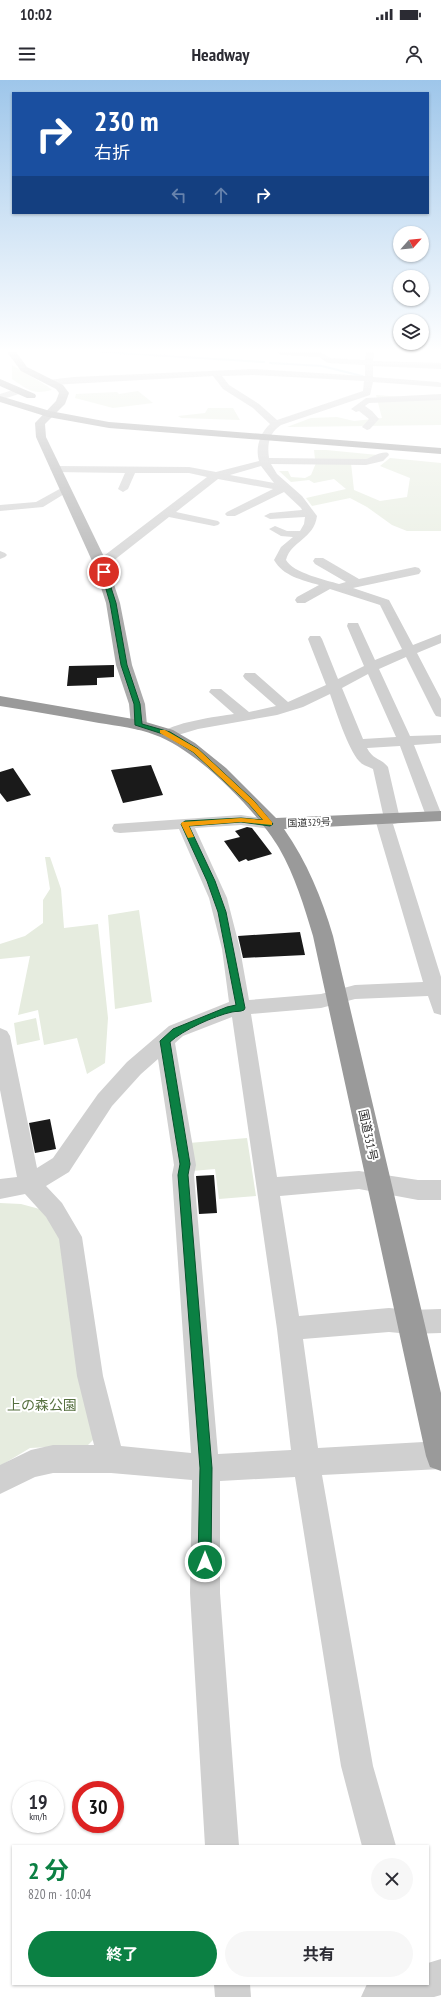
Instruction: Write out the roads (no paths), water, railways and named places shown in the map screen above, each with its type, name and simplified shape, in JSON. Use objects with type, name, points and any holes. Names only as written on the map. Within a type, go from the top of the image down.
[{"type":"highway","points":[[312,441],[441,451]]},
{"type":"highway","name":"国道329号","points":[[0,701],[139,725],[168,734],[196,750],[243,795],[270,824],[438,816]]},
{"type":"highway","name":"国道331号","points":[[270,824],[286,846],[307,885],[323,936],[338,996],[441,1455]]},
{"type":"main road","points":[[44,441],[55,469],[100,562],[113,603],[124,665],[137,704],[139,725]]},
{"type":"street","points":[[264,441],[263,451],[265,461],[274,478],[309,513],[311,520],[309,527],[288,547],[281,557],[280,563],[296,575],[373,596],[388,607],[441,713]]},
{"type":"street","points":[[100,562],[109,558],[216,475],[265,461],[311,456],[366,462],[379,459],[384,456]]},
{"type":"street","points":[[171,469],[176,460]]},
{"type":"street","points":[[55,469],[135,466],[216,475],[284,488]]},
{"type":"street","points":[[123,489],[135,466]]},
{"type":"street","points":[[231,514],[284,488]]},
{"type":"street","points":[[0,508],[39,505],[65,489]]},
{"type":"street","points":[[166,513],[214,523]]},
{"type":"street","points":[[270,516],[309,513]]},
{"type":"street","points":[[275,529],[285,534],[303,534]]},
{"type":"street","points":[[319,561],[357,583]]},
{"type":"street","points":[[343,587],[415,571]]},
{"type":"street","points":[[301,600],[328,584]]},
{"type":"street","points":[[353,626],[438,816]]},
{"type":"street","points":[[168,734],[188,726],[246,717],[286,708],[334,687],[372,667],[441,638]]},
{"type":"street","points":[[315,639],[357,744],[365,759],[380,767],[388,819],[438,988],[441,1008]]},
{"type":"street","points":[[250,676],[286,708]]},
{"type":"street","points":[[216,692],[246,717]]},
{"type":"street","points":[[357,744],[404,740],[441,739]]},
{"type":"street","points":[[120,828],[241,820],[270,824]]},
{"type":"street","points":[[185,824],[211,881],[222,912],[241,1008],[289,1329],[306,1463],[357,1766],[379,1845]]},
{"type":"street","points":[[0,1189],[30,1184],[61,1165],[105,1100],[134,1068],[176,1031],[231,1009],[321,1001],[355,992],[438,988]]},
{"type":"street","points":[[0,1036],[25,1166],[30,1184],[54,1210],[70,1237],[90,1376],[111,1459]]},
{"type":"street","points":[[165,1041],[185,1164],[183,1175],[206,1468],[205,1593],[222,1845]]},
{"type":"street","points":[[268,1187],[359,1180],[379,1182],[418,1190],[441,1190]]},
{"type":"street","points":[[289,1329],[389,1320],[410,1322],[441,1321]]},
{"type":"street","points":[[0,1480],[31,1464],[53,1459],[111,1459],[206,1468],[441,1455]]},
{"type":"street","points":[[232,1985],[233,1997]]},
{"type":"street","points":[[379,1997],[424,1985]]},
{"type":"park label","name":"上の森公園","points":[[42,1405]]}]
